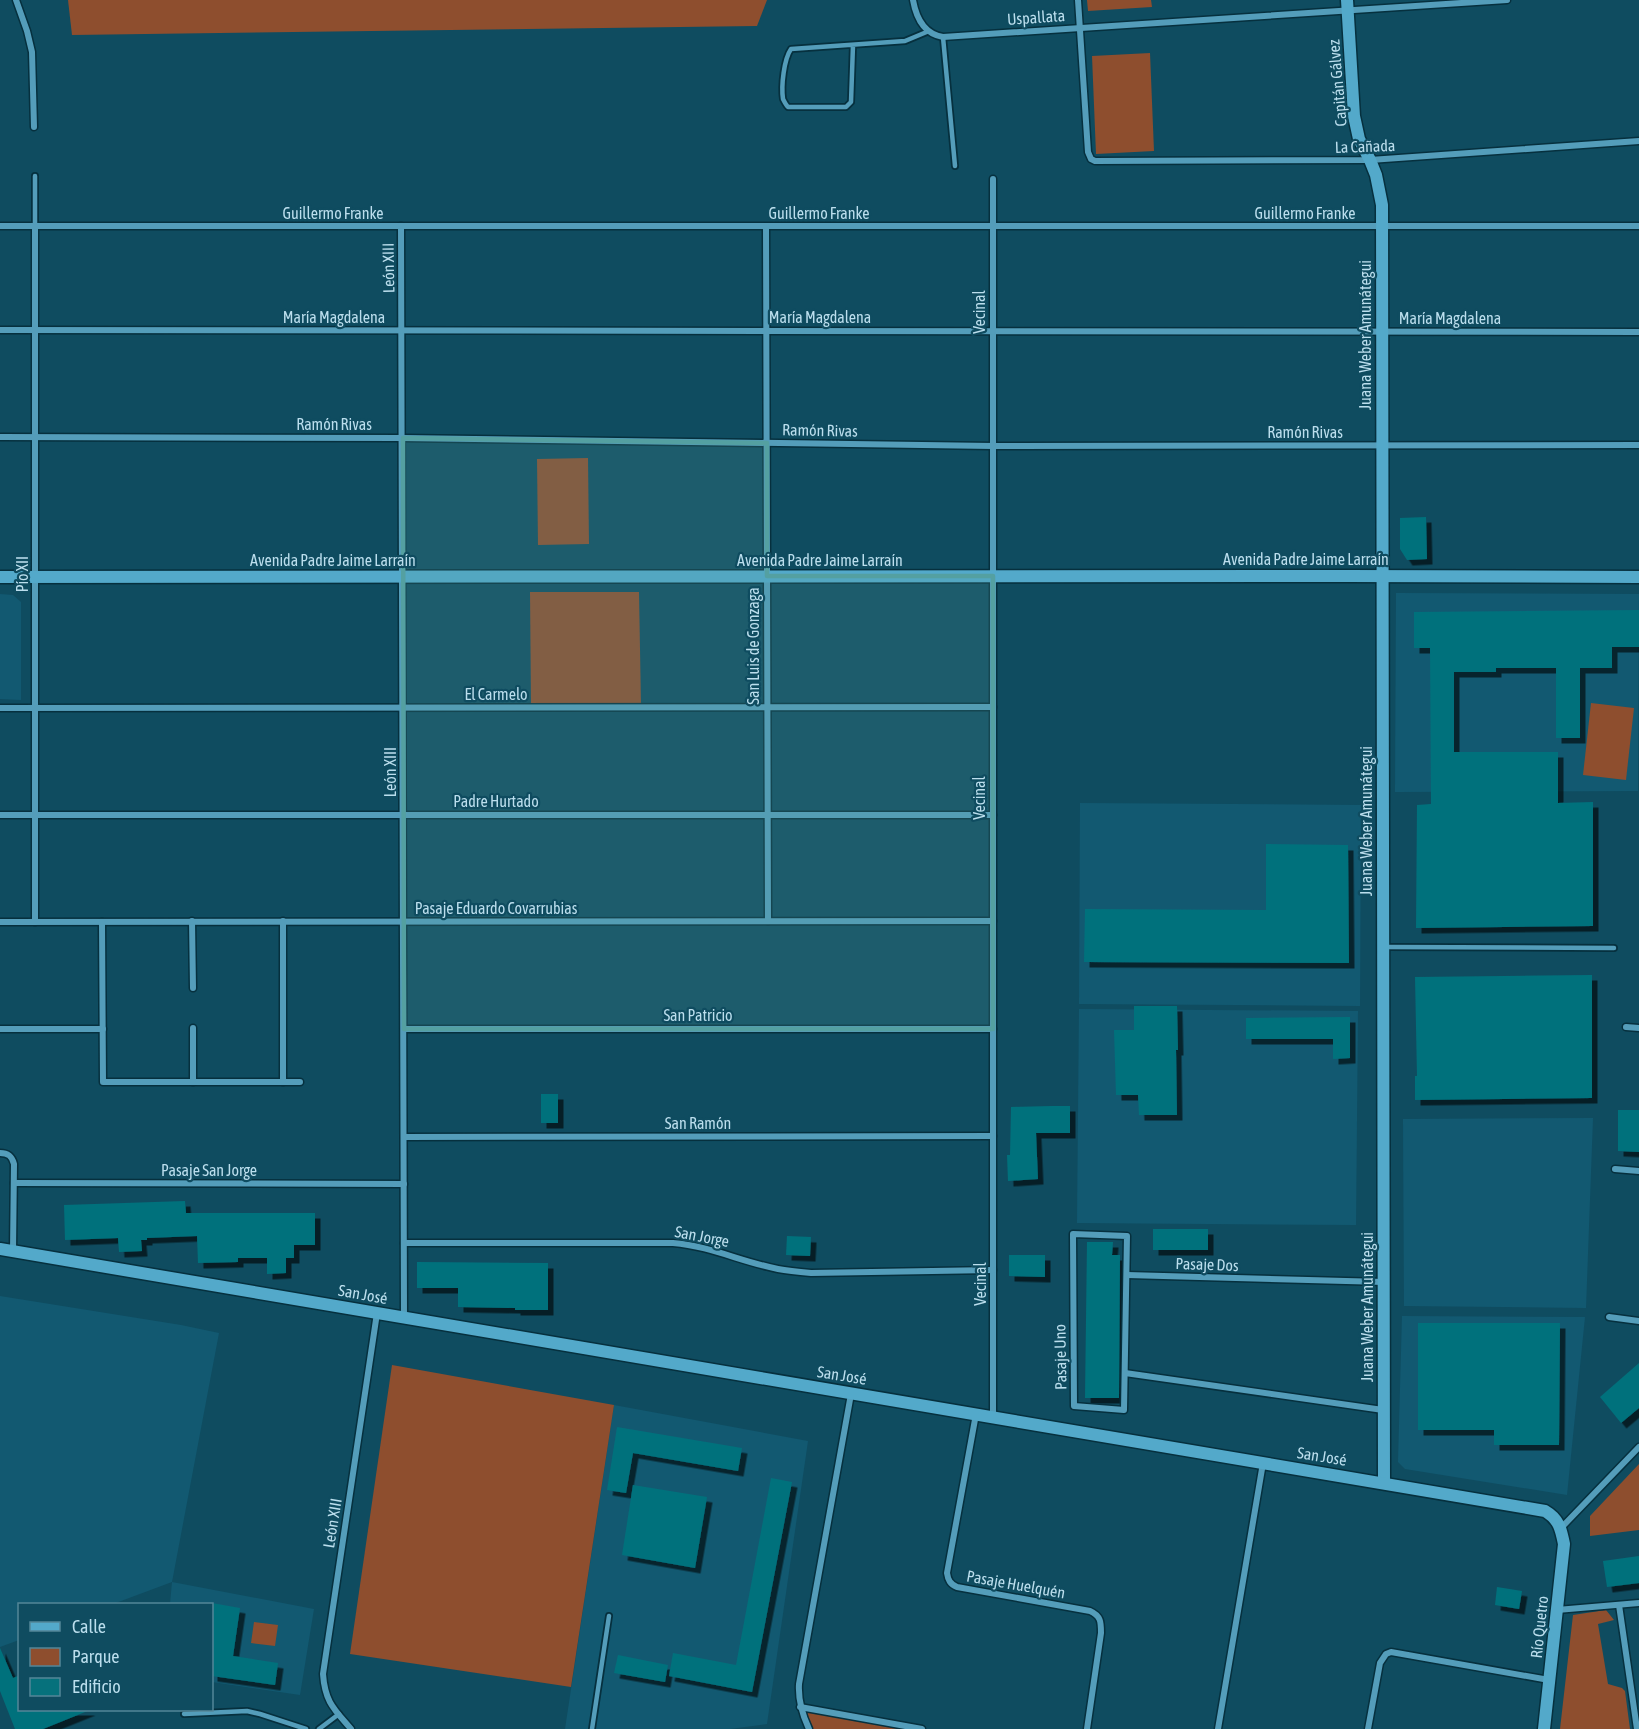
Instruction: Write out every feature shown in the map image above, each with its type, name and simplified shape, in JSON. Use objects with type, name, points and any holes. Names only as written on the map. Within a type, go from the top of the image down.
[{"type":"street","points":[[16,0],[32,52],[34,127]]},
{"type":"street","points":[[913,0],[915,12],[928,32]]},
{"type":"street","points":[[1078,0],[1080,27]]},
{"type":"street","name":"Uspallata","points":[[928,32],[943,37],[1347,5],[1507,0]]},
{"type":"street","name":"Capitán Gálvez","points":[[1347,5],[1354,116],[1359,139],[1370,160]]},
{"type":"street","name":"La Cañada","points":[[1080,27],[1088,152],[1091,159],[1099,162],[1370,160],[1639,141]]},
{"type":"street","name":"Juana Weber Amunátegui","points":[[1370,160],[1382,206],[1384,1483]]},
{"type":"street","name":"Vecinal","points":[[993,179],[993,1416]]},
{"type":"street","name":"Guillermo Franke","points":[[0,226],[1639,226]]},
{"type":"street","name":"Pío XII","points":[[35,226],[35,922]]},
{"type":"street","name":"León XIII","points":[[401,226],[404,1318]]},
{"type":"street","name":"San Luis de Gonzaga","points":[[766,227],[768,921]]},
{"type":"street","name":"María Magdalena","points":[[0,330],[1639,332]]},
{"type":"street","name":"Ramón Rivas","points":[[0,437],[403,438],[993,446],[1639,445]]},
{"type":"street","name":"Avenida Padre Jaime Larraín","points":[[0,577],[1639,577]]},
{"type":"street","name":"El Carmelo","points":[[0,708],[993,707]]},
{"type":"street","name":"Padre Hurtado","points":[[0,815],[993,815]]},
{"type":"street","points":[[192,921],[193,988]]},
{"type":"street","points":[[283,921],[283,1082]]},
{"type":"street","name":"Pasaje Eduardo Covarrubias","points":[[0,922],[993,921]]},
{"type":"street","points":[[102,922],[103,1082],[300,1082]]},
{"type":"street","points":[[1626,1027],[1639,1028]]},
{"type":"street","points":[[193,1028],[193,1082]]},
{"type":"street","points":[[0,1029],[103,1029]]},
{"type":"street","name":"San Patricio","points":[[404,1029],[993,1029]]},
{"type":"street","name":"San Ramón","points":[[404,1137],[993,1136]]},
{"type":"street","points":[[0,1153],[6,1153],[13,1160],[13,1251]]},
{"type":"street","points":[[1615,1169],[1639,1171]]},
{"type":"street","name":"Pasaje San Jorge","points":[[14,1183],[404,1184]]},
{"type":"street","name":"Pasaje Uno","points":[[1125,1373],[1124,1410],[1074,1406],[1072,1234],[1127,1236],[1127,1275]]},
{"type":"street","name":"San Jorge","points":[[404,1243],[673,1243],[703,1247],[775,1269],[810,1273],[993,1270]]},
{"type":"street","name":"San José","points":[[0,1249],[1545,1511],[1557,1520],[1561,1528]]},
{"type":"street","points":[[1127,1275],[1125,1373],[1384,1410]]},
{"type":"street","name":"Pasaje Dos","points":[[1127,1275],[1384,1282]]},
{"type":"street","name":"León XIII","points":[[351,1729],[327,1698],[323,1674],[378,1313]]},
{"type":"street","points":[[1609,1317],[1639,1321]]},
{"type":"street","points":[[809,1729],[800,1707],[799,1684],[851,1393]]},
{"type":"street","name":"Pasaje Huelquén","points":[[976,1414],[948,1577],[952,1585],[957,1587],[1090,1611],[1096,1614],[1101,1620],[1101,1633],[1087,1729]]},
{"type":"street","points":[[1561,1528],[1639,1448]]},
{"type":"street","points":[[1218,1729],[1263,1463]]},
{"type":"street","name":"Río Quetro","points":[[1544,1729],[1564,1544],[1561,1528]]},
{"type":"street","points":[[1557,1610],[1639,1603]]},
{"type":"street","points":[[1619,1605],[1637,1729]]},
{"type":"street","points":[[1368,1729],[1380,1663],[1386,1654],[1391,1652],[1550,1680]]},
{"type":"street","points":[[800,1707],[922,1729]]},
{"type":"lane","points":[[853,45],[851,102],[846,107],[788,107],[783,100],[784,66],[786,56],[791,49],[853,45],[905,42],[928,32]]},
{"type":"lane","points":[[943,37],[955,166]]},
{"type":"lane","points":[[35,176],[35,226]]},
{"type":"lane","points":[[1383,948],[1614,948]]},
{"type":"lane","points":[[592,1729],[609,1616]]},
{"type":"lane","points":[[184,1714],[247,1711],[306,1729]]},
{"type":"lane","points":[[319,1729],[339,1714]]},
{"type":"highlighted area","points":[[403,438],[767,443],[767,576],[993,576],[993,1029],[404,1029]]},
{"type":"shaded area","points":[[1396,593],[1639,594],[1638,791],[1395,792]]},
{"type":"shaded area","points":[[0,594],[13,595],[21,602],[21,700],[0,699]]},
{"type":"shaded area","points":[[1080,803],[1361,805],[1360,1006],[1079,1004]]},
{"type":"shaded area","points":[[1079,1009],[1358,1011],[1356,1225],[1077,1223]]},
{"type":"shaded area","points":[[1593,1118],[1586,1308],[1404,1306],[1403,1119]]},
{"type":"shaded area","points":[[0,1296],[219,1333],[172,1582],[116,1603],[18,1603],[18,1640],[0,1647]]},
{"type":"shaded area","points":[[1402,1316],[1585,1317],[1567,1495],[1405,1469],[1398,1462]]},
{"type":"shaded area","points":[[614,1405],[808,1441],[767,1724],[730,1729],[565,1729]]},
{"type":"shaded area","points":[[172,1582],[314,1609],[300,1695],[213,1682],[213,1603],[170,1603]]},
{"type":"green space","points":[[68,0],[767,0],[757,26],[72,35]]},
{"type":"green space","points":[[1087,0],[1151,0],[1152,7],[1088,11]]},
{"type":"green space","points":[[1150,53],[1154,151],[1096,154],[1092,56]]},
{"type":"green space","points":[[588,458],[589,544],[538,545],[537,459]]},
{"type":"green space","points":[[530,592],[639,592],[641,706],[531,708]]},
{"type":"green space","points":[[1591,703],[1634,708],[1626,780],[1583,775]]},
{"type":"green space","points":[[392,1365],[614,1405],[571,1687],[350,1654]]},
{"type":"green space","points":[[1639,1464],[1639,1530],[1590,1536],[1590,1516]]},
{"type":"green space","points":[[1606,1610],[1614,1620],[1598,1624],[1608,1684],[1625,1691],[1630,1729],[1560,1729],[1573,1615]]},
{"type":"green space","points":[[254,1622],[278,1625],[275,1646],[251,1643]]},
{"type":"green space","points":[[806,1711],[904,1729],[813,1729]]},
{"type":"building","points":[[1426,517],[1427,559],[1407,560],[1400,549],[1400,518]]},
{"type":"building","points":[[1639,610],[1639,647],[1612,647],[1612,668],[1580,668],[1580,738],[1556,738],[1556,668],[1496,668],[1496,672],[1454,672],[1454,752],[1558,752],[1558,803],[1593,802],[1593,926],[1416,928],[1417,805],[1431,804],[1430,648],[1414,648],[1414,612]]},
{"type":"building","points":[[1266,844],[1348,845],[1349,963],[1084,962],[1085,909],[1266,910]]},
{"type":"building","points":[[1592,975],[1592,1098],[1415,1100],[1415,1076],[1417,1076],[1415,977]]},
{"type":"building","points":[[1134,1006],[1177,1006],[1177,1115],[1139,1115],[1138,1095],[1116,1095],[1114,1030],[1134,1030]]},
{"type":"building","points":[[1350,1017],[1350,1058],[1333,1059],[1333,1039],[1246,1039],[1246,1018]]},
{"type":"building","points":[[541,1094],[558,1094],[558,1123],[541,1123]]},
{"type":"building","points":[[1070,1106],[1070,1133],[1036,1133],[1038,1179],[1008,1181],[1007,1155],[1010,1155],[1011,1107]]},
{"type":"building","points":[[1618,1110],[1639,1110],[1639,1152],[1618,1151]]},
{"type":"building","points":[[185,1201],[186,1213],[315,1213],[315,1245],[294,1245],[294,1258],[286,1258],[286,1273],[267,1274],[267,1258],[238,1258],[238,1262],[198,1263],[197,1236],[147,1238],[147,1240],[141,1240],[142,1251],[119,1252],[118,1238],[65,1240],[64,1205]]},
{"type":"building","points":[[1153,1229],[1208,1229],[1208,1250],[1153,1250]]},
{"type":"building","points":[[787,1236],[811,1237],[810,1256],[786,1255]]},
{"type":"building","points":[[1087,1242],[1113,1242],[1112,1255],[1120,1255],[1119,1398],[1085,1398]]},
{"type":"building","points":[[1009,1255],[1045,1255],[1045,1277],[1009,1276]]},
{"type":"building","points":[[417,1262],[548,1263],[548,1310],[458,1307],[458,1288],[417,1288]]},
{"type":"building","points":[[1418,1323],[1560,1323],[1559,1445],[1494,1445],[1494,1430],[1418,1430]]},
{"type":"building","points":[[1639,1363],[1639,1408],[1621,1423],[1600,1397]]},
{"type":"building","points":[[617,1427],[742,1448],[738,1471],[633,1453],[626,1493],[607,1490]]},
{"type":"building","points":[[771,1478],[792,1482],[752,1692],[669,1676],[673,1653],[736,1665]]},
{"type":"building","points":[[633,1485],[707,1497],[695,1568],[622,1555]]},
{"type":"building","points":[[1639,1556],[1639,1583],[1607,1587],[1603,1561]]},
{"type":"building","points":[[1497,1587],[1522,1591],[1519,1609],[1495,1605]]},
{"type":"building","points":[[213,1603],[240,1608],[233,1656],[278,1663],[275,1685],[213,1676]]},
{"type":"building","points":[[0,1648],[13,1678],[18,1676],[18,1711],[88,1711],[43,1729],[15,1729],[0,1691]]},
{"type":"building","points":[[618,1655],[668,1665],[665,1682],[614,1673]]}]
